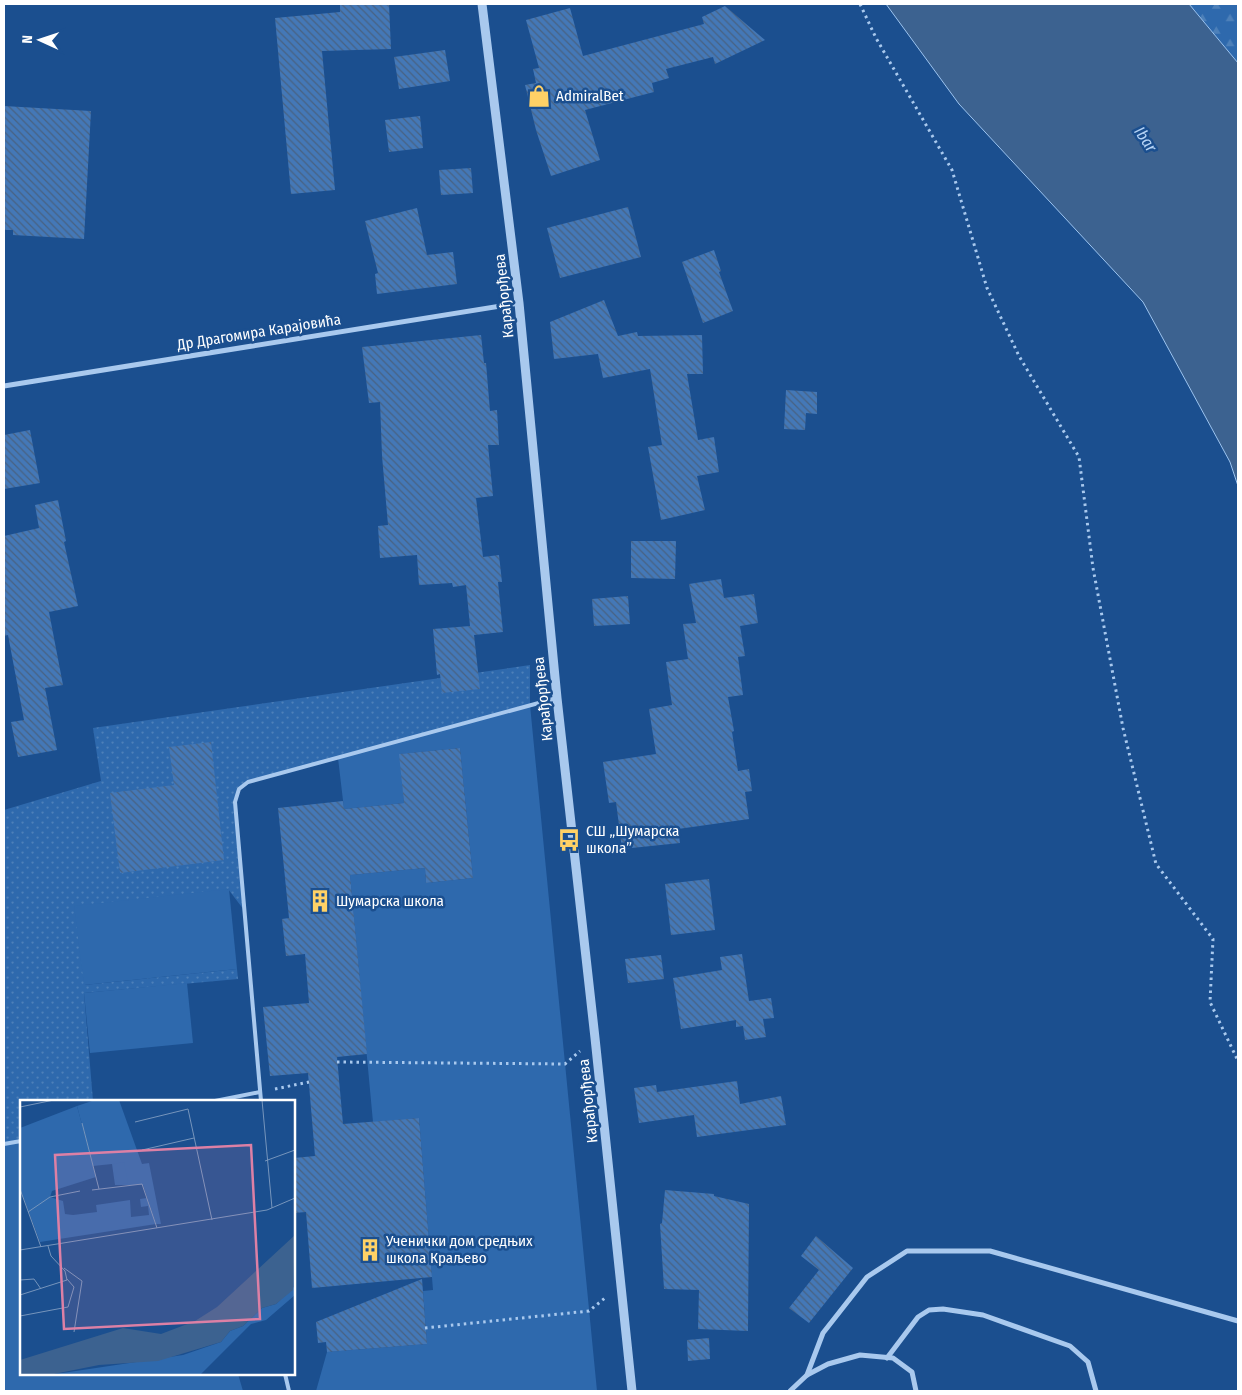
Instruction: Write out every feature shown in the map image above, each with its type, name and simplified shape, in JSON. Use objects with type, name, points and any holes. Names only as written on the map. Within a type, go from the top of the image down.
[{"type":"street","name":"Карађорђева","points":[[482,4],[519,303],[557,698],[596,1038],[632,1391]]},
{"type":"street","name":"Др Драгомира Карајовића","points":[[4,386],[519,303]]},
{"type":"street","points":[[807,1375],[823,1333],[867,1277],[908,1251],[990,1251],[1238,1321]]},
{"type":"street","points":[[887,1358],[918,1317],[929,1310],[943,1309],[983,1316],[1070,1346],[1088,1362],[1096,1391]]},
{"type":"street","points":[[790,1391],[807,1375],[828,1364],[860,1356],[893,1358],[912,1372],[916,1391]]},
{"type":"lane","points":[[261,1100],[235,802],[239,789],[248,782],[557,698]]},
{"type":"lane","points":[[220,1100],[260,1092]]},
{"type":"lane","points":[[4,1144],[20,1140]]},
{"type":"lane","points":[[285,1375],[289,1391]]},
{"type":"path","points":[[860,4],[876,38],[952,170],[987,288],[1019,356],[1079,457],[1093,568],[1123,728],[1156,864],[1213,940],[1210,1002],[1238,1062]]},
{"type":"path","points":[[337,1062],[565,1064],[596,1038]]},
{"type":"path","points":[[260,1092],[309,1082]]},
{"type":"path","points":[[426,1328],[589,1311],[621,1285]]},
{"type":"green space","points":[[1189,4],[1238,4],[1238,63]]},
{"type":"green space","points":[[530,665],[530,705],[248,782],[239,789],[235,803],[244,910],[228,889],[84,985],[237,969],[238,979],[84,993],[93,1100],[20,1100],[20,1141],[4,1144],[4,810],[101,781],[93,728]]},
{"type":"green space","points":[[530,705],[597,1391],[316,1391],[327,1352],[427,1344],[423,1291],[433,1290],[419,1118],[373,1122],[350,875],[425,868],[426,883],[473,878],[460,748],[400,754],[404,803],[344,809],[338,758]]},
{"type":"green space","points":[[229,889],[237,969],[84,985],[74,906]]},
{"type":"green space","points":[[187,983],[193,1043],[90,1053],[84,993]]},
{"type":"green space","points":[[20,1141],[20,1375],[238,1375],[243,1391],[4,1391],[4,1144]]},
{"type":"water","name":"Ibar","points":[[886,4],[1189,4],[1238,63],[1238,486],[1230,462],[1143,302],[959,104]]},
{"type":"building","points":[[389,4],[391,49],[322,51],[335,190],[291,194],[275,18],[340,12],[340,5]]},
{"type":"building","points":[[725,6],[765,40],[715,64],[713,57],[666,69],[669,78],[652,83],[654,92],[585,110],[600,160],[551,176],[536,130],[525,85],[536,83],[533,69],[539,68],[526,20],[570,8],[583,56],[704,24],[702,17]]},
{"type":"building","points":[[445,50],[450,81],[399,89],[394,57]]},
{"type":"building","points":[[4,106],[91,111],[84,239],[13,235],[13,230],[4,230]]},
{"type":"building","points":[[420,116],[423,148],[389,152],[385,120]]},
{"type":"building","points":[[471,168],[473,193],[441,195],[439,170]]},
{"type":"building","points":[[628,207],[641,257],[560,278],[547,228]]},
{"type":"building","points":[[417,208],[427,255],[453,252],[457,284],[377,294],[375,274],[378,273],[365,221]]},
{"type":"building","points":[[714,250],[721,271],[719,272],[733,311],[703,323],[682,262]]},
{"type":"building","points":[[604,300],[618,336],[637,332],[638,336],[702,335],[703,374],[687,374],[698,440],[714,437],[719,472],[697,476],[705,510],[661,520],[648,447],[662,445],[650,369],[603,378],[598,354],[554,359],[550,322]]},
{"type":"building","points":[[481,335],[484,363],[486,363],[490,411],[497,410],[499,445],[488,445],[493,496],[476,498],[483,557],[499,555],[502,582],[498,582],[503,632],[474,635],[480,689],[442,693],[440,674],[437,675],[433,629],[470,626],[466,585],[453,587],[452,583],[419,585],[417,555],[380,558],[378,526],[388,525],[382,456],[380,402],[369,403],[362,347]]},
{"type":"building","points":[[786,390],[817,392],[817,414],[806,413],[805,430],[784,429]]},
{"type":"building","points":[[30,430],[40,483],[4,489],[4,435]]},
{"type":"building","points":[[58,500],[66,541],[64,542],[78,606],[49,612],[63,685],[45,688],[57,750],[18,757],[11,722],[24,720],[8,635],[4,636],[4,536],[39,528],[35,505]]},
{"type":"building","points":[[631,541],[676,541],[675,579],[631,578]]},
{"type":"building","points":[[721,579],[724,598],[754,594],[758,623],[740,626],[745,656],[738,657],[743,695],[728,697],[738,771],[749,769],[752,791],[745,792],[749,819],[678,829],[680,843],[622,849],[616,802],[609,803],[603,762],[656,754],[649,709],[672,705],[666,662],[688,659],[683,624],[696,623],[689,584]]},
{"type":"building","points":[[628,596],[630,624],[594,626],[592,599]]},
{"type":"building","points":[[211,742],[224,860],[120,873],[110,793],[174,785],[169,747]]},
{"type":"building","points":[[460,748],[473,878],[426,883],[425,868],[350,875],[367,1054],[337,1057],[343,1124],[419,1118],[432,1277],[312,1288],[306,1212],[295,1213],[295,1158],[315,1156],[308,1073],[270,1076],[263,1007],[309,1003],[305,954],[286,956],[282,919],[289,918],[278,808],[343,801],[344,809],[404,803],[399,754]]},
{"type":"building","points":[[709,879],[715,930],[671,935],[665,884]]},
{"type":"building","points":[[742,954],[749,1001],[771,998],[774,1018],[763,1019],[766,1037],[745,1040],[743,1026],[736,1027],[736,1020],[681,1029],[673,978],[722,970],[720,957]]},
{"type":"building","points":[[661,955],[664,979],[628,983],[625,959]]},
{"type":"building","points":[[737,1081],[740,1104],[781,1096],[786,1125],[697,1137],[694,1115],[639,1123],[634,1088],[656,1085],[657,1092]]},
{"type":"building","points":[[665,1190],[714,1194],[714,1196],[749,1204],[748,1331],[698,1329],[699,1290],[664,1289],[660,1224],[662,1223]]},
{"type":"building","points":[[816,1236],[853,1268],[809,1323],[789,1308],[819,1270],[801,1256]]},
{"type":"building","points":[[422,1279],[427,1344],[327,1352],[326,1342],[318,1343],[316,1322]]},
{"type":"building","points":[[709,1338],[710,1359],[688,1361],[687,1340]]},
{"type":"place","name":"AdmiralBet","points":[[539,96]]},
{"type":"place","name":"СШ „Шумарска школа”","points":[[569,840]]},
{"type":"place","name":"Шумарска школа","points":[[320,901]]},
{"type":"place","name":"Ученички дом средњих школа Краљево","points":[[370,1250]]}]
